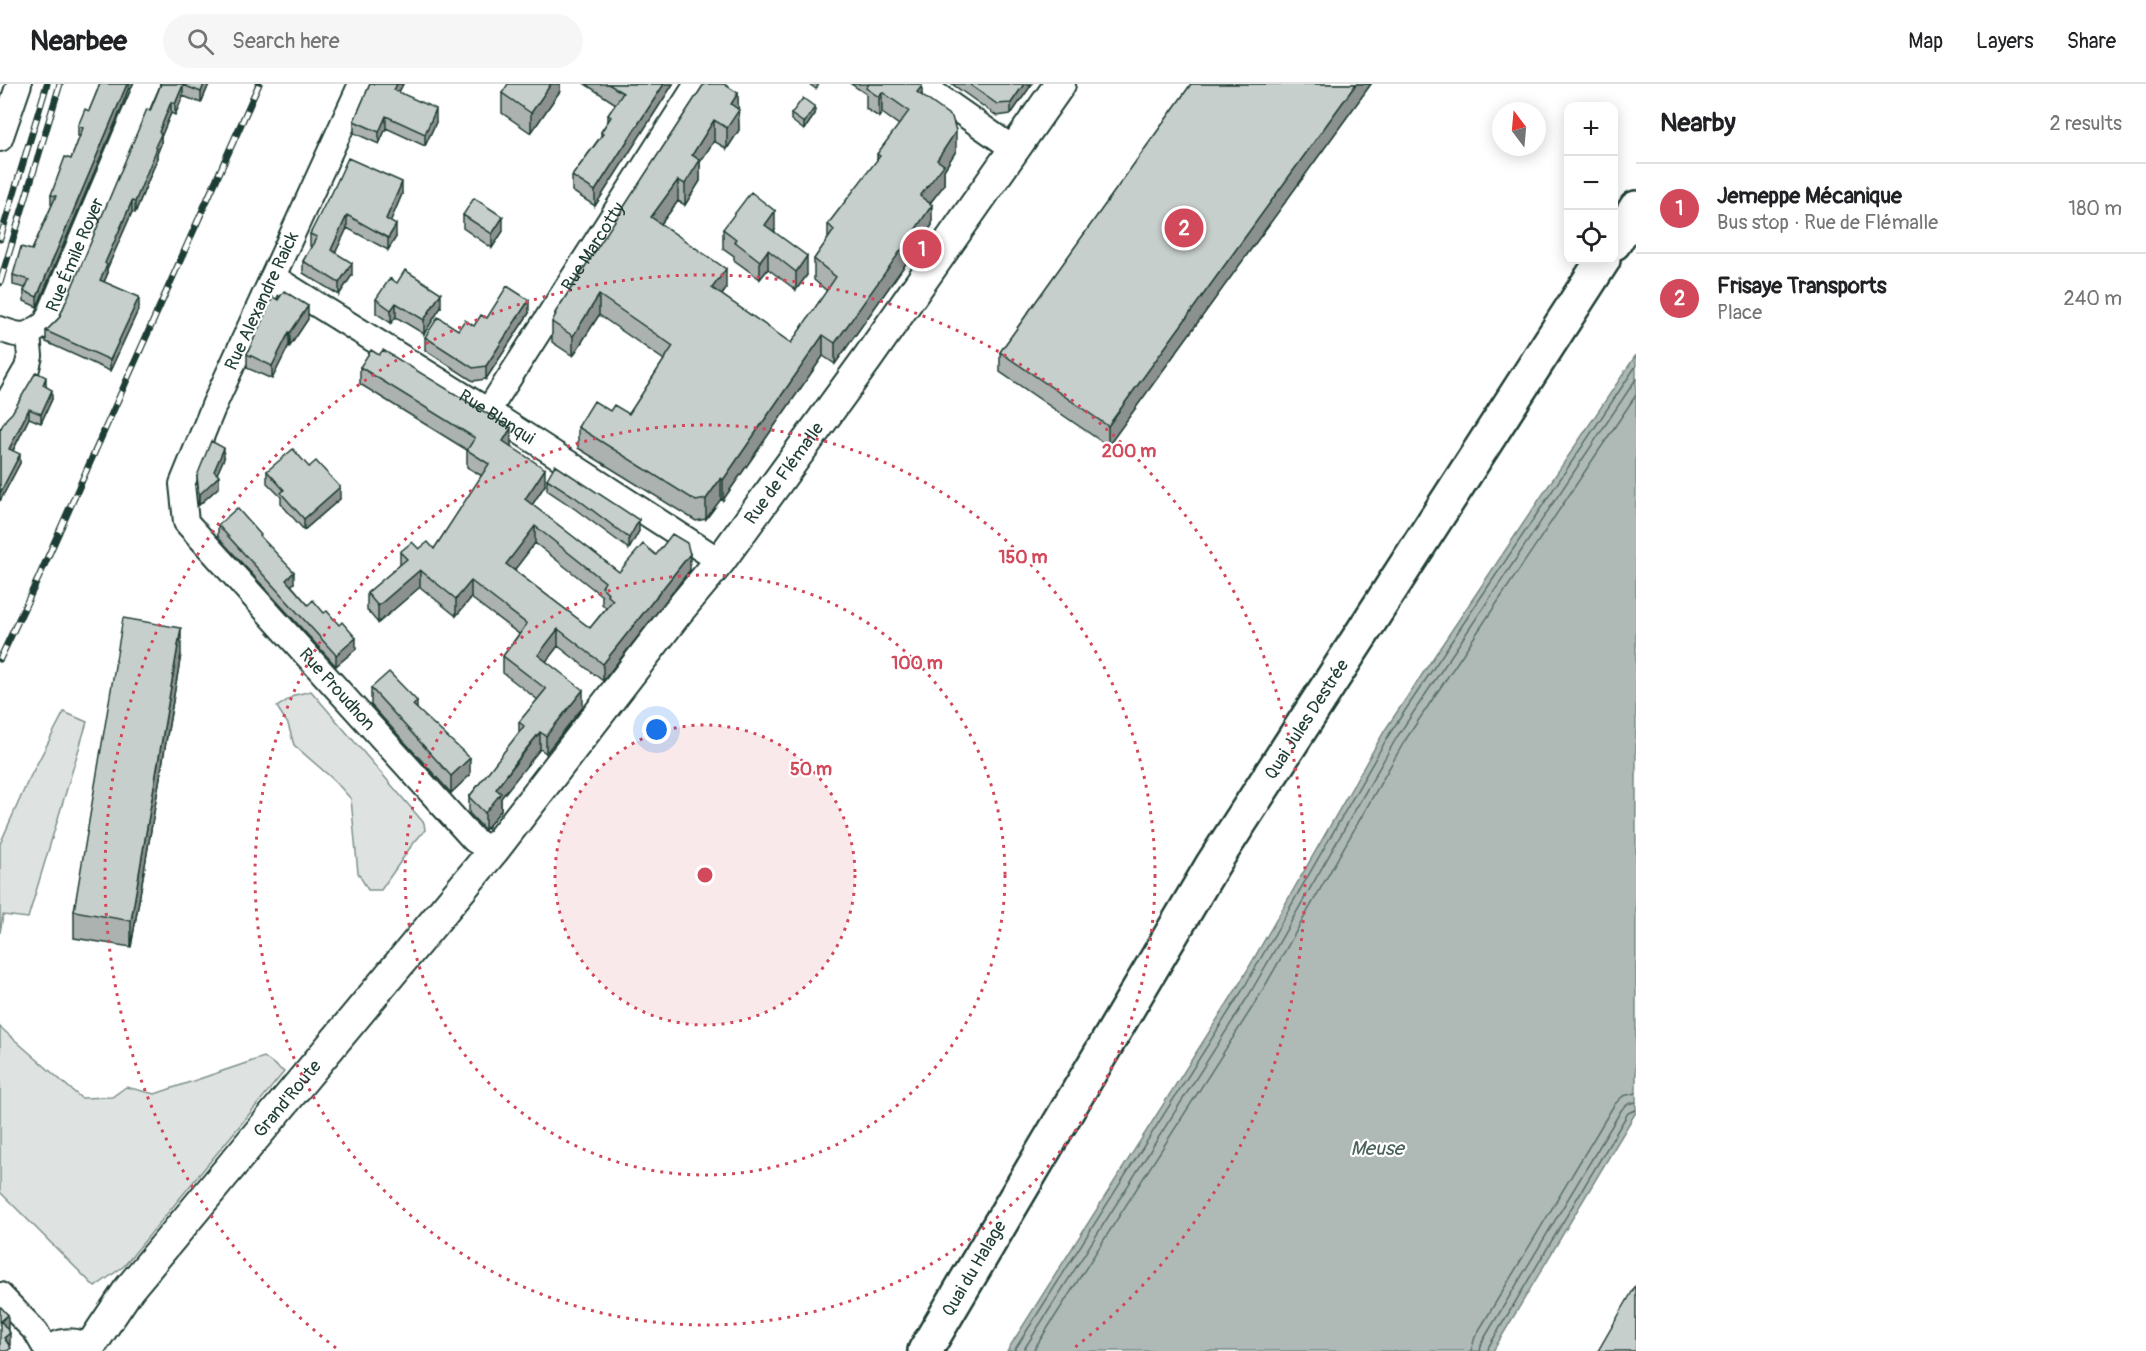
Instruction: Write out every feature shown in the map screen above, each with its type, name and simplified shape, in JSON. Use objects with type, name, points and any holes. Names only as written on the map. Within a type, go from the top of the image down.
[{"type":"main road","points":[[1618,237],[1636,208]]},
{"type":"main road","name":"Quai Jules Destrée","points":[[1023,1186],[1235,828],[1600,264]]},
{"type":"main road","name":"Quai du Halage","points":[[925,1351],[1023,1186]]},
{"type":"street","points":[[0,139],[19,84]]},
{"type":"street","name":"Rue Émile Royer","points":[[28,335],[46,324],[147,84]]},
{"type":"street","name":"Rue Alexandre Raick","points":[[186,522],[182,484],[215,403],[361,84]]},
{"type":"street","name":"Rue Marcotty","points":[[488,411],[697,84]]},
{"type":"street","points":[[921,84],[1015,150]]},
{"type":"street","name":"Rue de Flémalle","points":[[493,851],[676,614],[720,561],[1060,84]]},
{"type":"street","name":"Rue Blanqui","points":[[273,277],[488,411],[720,561]]},
{"type":"street","points":[[0,329],[21,337],[28,335],[30,356],[27,368],[0,415]]},
{"type":"street","name":"Rue Proudhon","points":[[186,522],[474,840],[493,851]]},
{"type":"street","name":"Grand'Route","points":[[49,1351],[63,1344],[80,1346],[88,1350],[129,1289],[493,851]]},
{"type":"street","points":[[0,1294],[36,1332],[49,1351]]},
{"type":"shaded area","points":[[311,691],[424,823],[425,830],[381,890],[368,890],[358,873],[351,799],[334,780],[294,745],[288,724],[277,707],[295,695]]},
{"type":"shaded area","points":[[64,712],[87,722],[28,918],[3,915],[0,933],[0,844],[27,783]]},
{"type":"shaded area","points":[[0,1027],[81,1098],[112,1097],[126,1087],[155,1094],[264,1057],[284,1072],[124,1266],[95,1287],[0,1192]]},
{"type":"water","name":"Meuse","points":[[1636,355],[1636,1112],[1493,1351],[1007,1351],[1237,988],[1385,730]]},
{"type":"building","points":[[100,84],[127,84],[37,297],[24,291],[29,280],[13,275],[21,247],[32,250],[56,196],[51,195],[65,157],[71,159],[83,128],[78,126],[85,109],[89,111]]},
{"type":"building","points":[[161,84],[204,84],[201,92],[183,85],[175,104],[171,102],[159,132],[161,134],[155,147],[157,148],[135,202],[132,201],[105,263],[107,265],[100,280],[139,297],[110,360],[46,331],[59,318],[147,109],[150,111]]},
{"type":"building","points":[[370,84],[397,84],[394,90],[436,109],[425,134],[386,116],[379,132],[354,121]]},
{"type":"building","points":[[508,84],[551,84],[531,113],[502,93]]},
{"type":"building","points":[[608,84],[664,84],[595,191],[572,176],[603,134],[601,132],[611,117],[608,115],[623,93]]},
{"type":"building","points":[[704,84],[724,84],[738,93],[731,104],[739,110],[727,128],[714,120],[692,155],[700,160],[685,184],[678,180],[651,217],[726,269],[712,288],[791,343],[836,277],[814,259],[834,230],[828,224],[880,156],[877,154],[909,111],[882,92],[879,97],[866,88],[869,84],[919,84],[922,86],[917,92],[952,117],[956,131],[937,160],[944,165],[920,196],[932,205],[909,239],[835,343],[823,335],[723,480],[721,478],[706,499],[696,501],[578,427],[594,401],[610,411],[614,405],[629,414],[673,346],[599,295],[573,336],[552,322],[555,313]]},
{"type":"building","points":[[969,84],[1024,84],[1011,103],[997,104]]},
{"type":"building","points":[[1191,84],[1356,84],[1108,426],[1000,352]]},
{"type":"building","points":[[803,98],[815,107],[804,123],[791,114]]},
{"type":"building","points":[[348,158],[402,182],[386,219],[396,225],[388,238],[347,215],[331,250],[352,263],[339,283],[303,261],[317,237],[310,234]]},
{"type":"building","points":[[751,192],[775,211],[765,225],[807,256],[796,272],[768,250],[760,261],[734,241],[736,239],[723,229]]},
{"type":"building","points":[[474,198],[503,217],[492,234],[463,215]]},
{"type":"building","points":[[405,270],[441,293],[424,320],[396,303],[391,310],[376,299],[390,278],[397,283]]},
{"type":"building","points":[[507,286],[529,300],[486,366],[473,368],[425,337],[438,317],[458,330],[465,320],[474,326],[481,315],[487,318]]},
{"type":"building","points":[[284,291],[308,306],[289,332],[272,366],[247,354],[273,297],[278,300]]},
{"type":"building","points":[[371,350],[379,355],[383,350],[511,428],[503,441],[545,469],[525,499],[619,572],[643,544],[656,555],[672,534],[687,543],[690,554],[603,664],[558,629],[538,655],[583,690],[546,736],[540,732],[522,754],[496,789],[501,793],[485,813],[469,797],[524,726],[519,722],[546,689],[503,656],[527,624],[471,581],[456,599],[420,570],[378,606],[367,593],[407,559],[400,552],[412,542],[419,549],[428,542],[434,549],[489,464],[467,450],[475,438],[360,367]],"holes":[[[535,526],[605,582],[602,587],[613,600],[590,628],[506,564]]]},
{"type":"building","points":[[36,372],[46,377],[43,385],[52,390],[41,414],[29,409],[9,449],[20,454],[0,493],[0,430]]},
{"type":"building","points":[[211,441],[224,448],[214,471],[219,476],[199,495],[197,476]]},
{"type":"building","points":[[293,449],[309,467],[316,461],[340,487],[304,519],[281,493],[284,490],[267,471]]},
{"type":"building","points":[[555,465],[639,520],[629,538],[547,479]]},
{"type":"building","points":[[237,508],[294,572],[286,580],[308,605],[313,600],[339,625],[342,622],[356,638],[336,655],[218,525]]},
{"type":"building","points":[[123,618],[181,628],[131,921],[74,911]]},
{"type":"building","points":[[389,672],[417,701],[413,705],[470,758],[451,776],[371,688]]},
{"type":"building","points":[[1636,1285],[1636,1351],[1598,1351]]},
{"type":"building","points":[[0,1306],[8,1315],[1,1321],[10,1333],[4,1338],[11,1348],[7,1351],[0,1351]]},
{"type":"railway","points":[[0,239],[47,84]]},
{"type":"railway","points":[[0,283],[60,84]]},
{"type":"railway","points":[[0,659],[259,84]]},
{"type":"place","name":"Frisaye Transports","points":[[1184,228]]},
{"type":"place","name":"Jemeppe Mécanique","points":[[922,249]]}]
